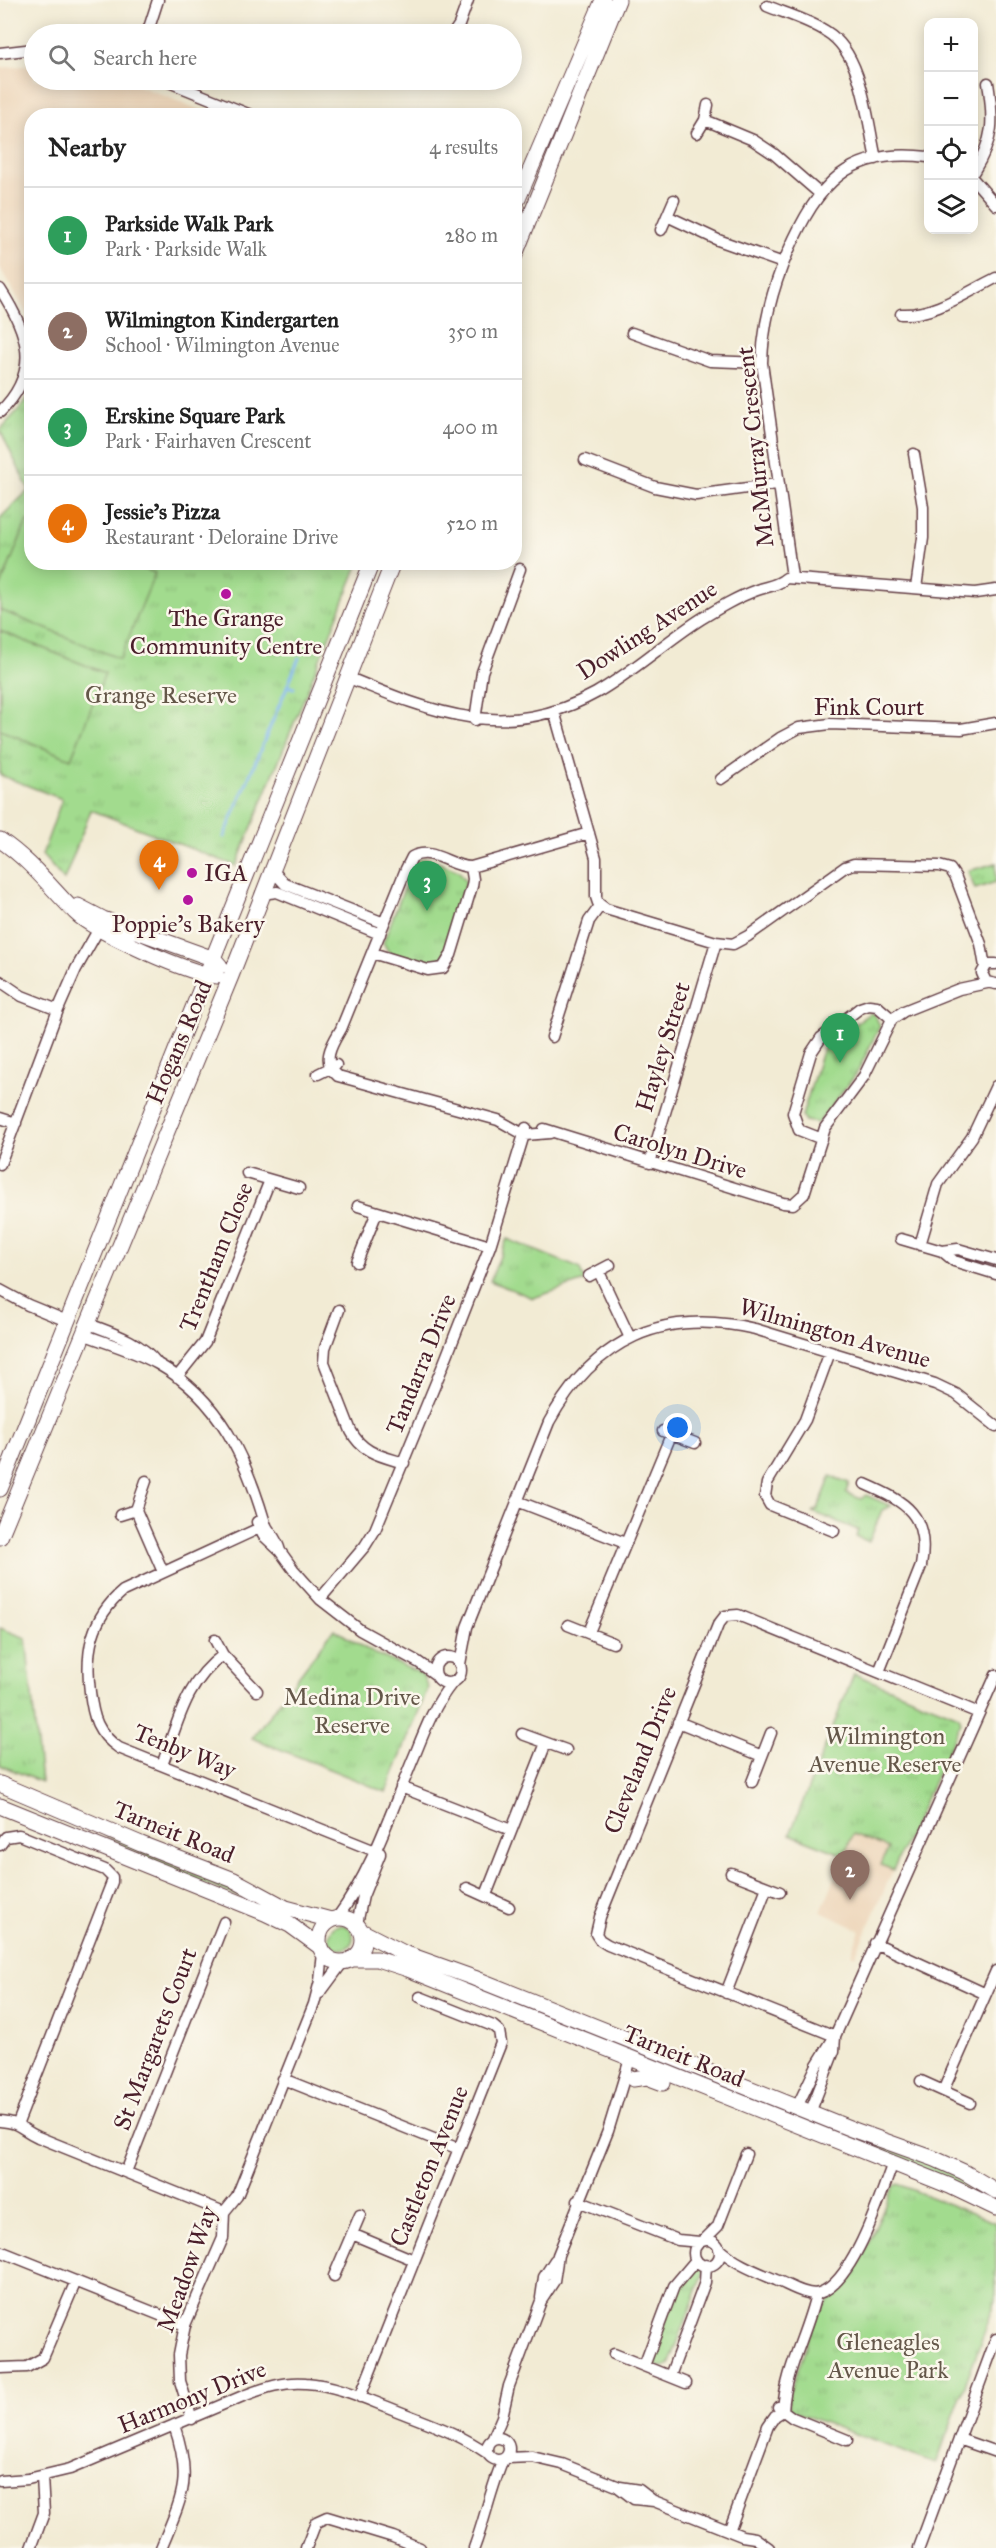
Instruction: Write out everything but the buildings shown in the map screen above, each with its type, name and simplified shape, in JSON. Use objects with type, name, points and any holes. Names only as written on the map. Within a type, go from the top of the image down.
[{"type":"street","points":[[150,24],[158,0]]},
{"type":"street","points":[[459,24],[468,0]]},
{"type":"street","points":[[522,189],[603,0]]},
{"type":"street","points":[[522,222],[618,0]]},
{"type":"street","points":[[767,6],[829,32],[848,53],[857,76],[876,159]]},
{"type":"street","points":[[0,53],[24,50]]},
{"type":"street","points":[[978,164],[985,153],[992,131],[992,108],[988,83]]},
{"type":"street","points":[[189,90],[234,108]]},
{"type":"street","points":[[697,133],[705,120],[708,105]]},
{"type":"street","points":[[705,120],[753,140],[774,154],[819,194]]},
{"type":"street","name":"McMurray Crescent","points":[[792,577],[777,484],[762,363],[766,315],[783,263],[806,213],[819,194],[855,165],[876,159],[909,155],[924,157]]},
{"type":"street","points":[[978,185],[996,205]]},
{"type":"street","points":[[661,230],[674,200]]},
{"type":"street","points":[[667,216],[718,240],[783,263]]},
{"type":"street","points":[[901,314],[913,315],[935,308],[996,278]]},
{"type":"street","points":[[0,289],[19,319],[24,334]]},
{"type":"street","points":[[632,333],[710,361],[762,363]]},
{"type":"street","points":[[0,412],[14,396],[22,381],[24,370]]},
{"type":"street","points":[[914,454],[923,507],[923,538],[916,588]]},
{"type":"street","points":[[585,460],[655,487],[696,495],[777,484]]},
{"type":"street","name":"Hogans Road","points":[[0,1489],[369,570]]},
{"type":"street","name":"Hogans Road","points":[[0,1537],[231,976],[261,894],[390,570]]},
{"type":"street","points":[[475,720],[482,672],[520,570]]},
{"type":"street","name":"Dowling Avenue","points":[[330,669],[421,707],[475,720],[525,718],[554,711],[597,692],[700,619],[731,601],[792,577],[975,593],[996,590]]},
{"type":"street","points":[[348,622],[367,628]]},
{"type":"street","points":[[554,711],[596,858],[596,897],[600,906],[613,912],[726,945],[740,942],[845,867],[866,863],[939,866],[950,869],[956,878],[989,966],[983,977],[992,985]]},
{"type":"street","name":"Fink Court","points":[[721,779],[780,738],[799,728],[830,724],[961,729],[996,723]]},
{"type":"street","points":[[318,1074],[333,1066],[328,1053],[341,1029],[412,857],[426,853],[471,867],[589,833]]},
{"type":"street","points":[[0,840],[21,855],[75,912],[142,941],[208,975],[231,976]]},
{"type":"street","points":[[372,953],[428,970],[443,968],[451,955],[473,879],[471,867]]},
{"type":"street","points":[[272,870],[285,884],[384,923]]},
{"type":"street","points":[[261,894],[277,892],[380,934]]},
{"type":"street","points":[[552,1037],[589,921],[600,906]]},
{"type":"street","points":[[0,1164],[58,1010],[76,969],[101,924]]},
{"type":"street","points":[[142,941],[214,959],[231,976]]},
{"type":"street","name":"Hayley Street","points":[[650,1163],[716,942]]},
{"type":"street","points":[[959,989],[989,966]]},
{"type":"street","points":[[0,981],[22,996],[58,1010]]},
{"type":"street","points":[[892,1019],[877,1006],[864,1007],[820,1038],[811,1053],[793,1113],[799,1131],[822,1139],[831,1117],[864,1076],[892,1019],[904,1011],[959,989],[992,985]]},
{"type":"street","name":"Carolyn Drive","points":[[333,1066],[338,1076],[498,1120],[516,1122],[526,1131],[542,1128],[550,1133],[783,1203],[799,1201],[804,1194],[822,1139]]},
{"type":"street","points":[[920,1245],[938,1184],[972,1137],[996,1086]]},
{"type":"street","points":[[0,1118],[16,1123]]},
{"type":"street","name":"Tandarra Drive","points":[[320,1599],[365,1546],[375,1530],[490,1246],[526,1131]]},
{"type":"street","name":"Trentham Close","points":[[247,1173],[299,1188]]},
{"type":"street","name":"Trentham Close","points":[[177,1377],[205,1342],[270,1180]]},
{"type":"street","points":[[358,1206],[490,1246]]},
{"type":"street","points":[[355,1264],[377,1212]]},
{"type":"street","points":[[901,1239],[942,1251],[958,1249],[996,1260]]},
{"type":"street","points":[[942,1251],[954,1262],[996,1274]]},
{"type":"street","points":[[610,1265],[594,1274],[630,1338]]},
{"type":"street","points":[[0,1290],[28,1305],[84,1329],[148,1351],[157,1364],[177,1377],[216,1412],[243,1461],[261,1503],[262,1526],[276,1538],[280,1551],[292,1569],[320,1599],[360,1630],[407,1655],[443,1683],[452,1683]]},
{"type":"street","points":[[339,1310],[323,1356],[326,1370],[351,1431],[355,1440],[367,1450],[404,1463]]},
{"type":"street","name":"Wilmington Avenue","points":[[460,1664],[467,1627],[549,1422],[562,1399],[584,1371],[597,1359],[630,1338],[663,1326],[685,1322],[730,1323],[775,1333],[935,1384],[956,1394],[996,1426]]},
{"type":"street","points":[[830,1352],[805,1420],[773,1469],[765,1496],[770,1505],[834,1531]]},
{"type":"street","points":[[589,1632],[667,1433],[695,1443]]},
{"type":"street","points":[[146,1481],[136,1510],[163,1572]]},
{"type":"street","points":[[865,1484],[897,1498],[916,1516],[923,1532],[924,1548],[921,1566],[879,1672]]},
{"type":"street","points":[[517,1501],[625,1544]]},
{"type":"street","points":[[120,1515],[136,1510]]},
{"type":"street","name":"Tenby Way","points":[[262,1526],[123,1591],[111,1601],[101,1616],[89,1644],[87,1668],[92,1710],[98,1729],[118,1748],[377,1852]]},
{"type":"street","name":"Cleveland Drive","points":[[835,2036],[608,1945],[596,1934],[600,1917],[718,1625],[728,1614],[738,1615],[979,1713]]},
{"type":"street","points":[[568,1625],[613,1643]]},
{"type":"street","name":"Wilmington Avenue","points":[[445,1657],[467,1627]]},
{"type":"street","points":[[215,1640],[223,1655],[257,1691]]},
{"type":"street","points":[[162,1765],[191,1688],[201,1674],[223,1655]]},
{"type":"street","points":[[363,1886],[334,1919],[320,1930],[321,1949],[332,1960],[347,1960],[362,1947],[359,1928],[363,1886],[433,1712],[452,1683],[461,1676],[460,1664],[456,1659],[407,1655]]},
{"type":"street","points":[[433,1712],[436,1665],[445,1657]]},
{"type":"street","points":[[996,1676],[875,1943],[801,2116],[859,2150],[973,2195],[996,2208]]},
{"type":"street","points":[[678,1722],[762,1756]]},
{"type":"street","points":[[752,1782],[771,1733]]},
{"type":"street","points":[[522,1734],[566,1750]]},
{"type":"street","points":[[486,1895],[546,1743]]},
{"type":"street","name":"Tarneit Road","points":[[0,1784],[141,1844],[234,1880],[286,1908],[334,1919]]},
{"type":"street","points":[[401,1787],[511,1830]]},
{"type":"street","name":"Tarneit Road","points":[[0,1806],[265,1913],[290,1925],[321,1949]]},
{"type":"street","points":[[0,1845],[6,1837],[19,1835],[105,1870],[112,1877],[18,2123]]},
{"type":"street","points":[[730,1873],[780,1892]]},
{"type":"street","points":[[726,1993],[767,1887]]},
{"type":"street","points":[[467,1888],[509,1907]]},
{"type":"street","points":[[334,1919],[349,1919],[359,1928]]},
{"type":"street","name":"St Margarets Court","points":[[126,2172],[224,1922]]},
{"type":"street","name":"Tarneit Road","points":[[359,1928],[417,1958],[474,1978],[640,2045],[801,2116]]},
{"type":"street","points":[[875,1943],[986,1994]]},
{"type":"street","name":"Meadow Way","points":[[192,2418],[180,2381],[179,2355],[185,2325],[223,2238],[224,2212],[237,2196],[314,2004],[321,1981],[321,1949]]},
{"type":"street","name":"Tarneit Road","points":[[347,1960],[377,1959],[390,1962],[724,2096],[801,2116],[935,2159],[964,2172],[996,2191]]},
{"type":"street","name":"Meadow Way","points":[[314,2004],[347,1960]]},
{"type":"street","points":[[943,2091],[996,1971]]},
{"type":"street","name":"Castleton Avenue","points":[[360,2397],[501,2043],[499,2031],[493,2026],[420,1996]]},
{"type":"street","points":[[493,2482],[487,2445],[493,2439],[502,2417],[509,2386],[541,2301],[554,2281],[558,2255],[618,2103],[633,2079],[640,2045]]},
{"type":"street","points":[[618,2103],[621,2085],[635,2061]]},
{"type":"street","points":[[633,2079],[646,2077],[698,2096],[724,2096]]},
{"type":"street","points":[[283,2079],[459,2149]]},
{"type":"street","points":[[921,2081],[970,2103]]},
{"type":"street","points":[[0,2121],[18,2123],[26,2131],[38,2137],[224,2212]]},
{"type":"street","points":[[644,2366],[676,2281],[703,2261],[718,2257],[717,2226],[746,2154]]},
{"type":"street","points":[[579,2201],[678,2240],[703,2261],[741,2265],[816,2294],[826,2290],[835,2281],[861,2247],[893,2163]]},
{"type":"street","points":[[334,2276],[360,2215]]},
{"type":"street","points":[[670,2376],[705,2282],[703,2261],[695,2248],[717,2226]]},
{"type":"street","points":[[352,2234],[414,2260]]},
{"type":"street","points":[[678,2240],[711,2241],[741,2265]]},
{"type":"street","points":[[0,2251],[185,2325]]},
{"type":"street","points":[[0,2368],[27,2367],[44,2358],[76,2281]]},
{"type":"street","points":[[729,2531],[768,2426],[783,2411],[786,2382],[811,2315],[816,2294]]},
{"type":"street","points":[[919,2548],[996,2339]]},
{"type":"street","points":[[614,2354],[686,2383]]},
{"type":"street","name":"Harmony Drive","points":[[0,2481],[42,2476],[70,2469],[252,2392],[281,2384],[305,2383],[328,2386],[466,2438],[489,2455]]},
{"type":"street","points":[[783,2411],[793,2418],[849,2441]]},
{"type":"street","points":[[474,2548],[486,2518],[493,2482],[509,2451],[502,2417]]},
{"type":"street","points":[[161,2548],[180,2500],[184,2480],[184,2460],[174,2426]]},
{"type":"street","name":"Harmony Drive","points":[[466,2438],[493,2439]]},
{"type":"street","points":[[493,2439],[501,2438],[531,2457]]},
{"type":"street","points":[[959,2439],[996,2452]]},
{"type":"street","points":[[489,2455],[504,2459],[531,2457],[562,2464],[617,2486],[639,2490],[654,2501],[760,2541],[769,2548]]},
{"type":"street","points":[[31,2548],[44,2513],[42,2476]]},
{"type":"street","points":[[306,2548],[316,2522],[327,2517],[393,2537],[420,2548]]},
{"type":"street","points":[[742,2536],[759,2548]]},
{"type":"shaded area","points":[[24,66],[24,90],[149,90],[195,108],[24,108],[24,309],[0,268],[0,68]]},
{"type":"shaded area","points":[[853,1834],[889,1848],[881,1865],[893,1870],[855,1956],[851,1954],[860,1930],[821,1912]]},
{"type":"green space","name":"Grange Reserve","points":[[24,402],[24,480],[0,430]]},
{"type":"green space","name":"Grange Reserve","points":[[24,495],[24,570],[356,570],[236,866],[91,810],[64,880],[42,855],[62,799],[0,775],[0,518]]},
{"type":"green space","points":[[24,528],[24,570],[147,570],[155,573],[120,659],[0,610],[0,588]]},
{"type":"green space","points":[[0,631],[105,673],[71,759],[0,730]]},
{"type":"green space","points":[[427,858],[459,871],[466,881],[445,955],[439,964],[432,966],[390,954],[383,943],[414,863]]},
{"type":"green space","points":[[996,863],[996,882],[975,889],[968,871]]},
{"type":"green space","points":[[870,1013],[875,1015],[880,1026],[857,1073],[818,1123],[805,1121],[802,1116],[821,1054],[827,1044]]},
{"type":"green space","points":[[507,1239],[579,1268],[585,1281],[533,1298],[490,1281]]},
{"type":"green space","points":[[831,1476],[849,1483],[846,1493],[861,1499],[866,1495],[891,1506],[882,1510],[869,1542],[856,1536],[858,1530],[813,1512],[818,1509]]},
{"type":"green space","points":[[0,1628],[26,1638],[41,1782],[0,1765]]},
{"type":"green space","name":"Medina Drive Reserve","points":[[334,1629],[371,1652],[422,1674],[428,1688],[386,1792],[252,1738]]},
{"type":"green space","name":"Wilmington Avenue Reserve","points":[[854,1674],[959,1716],[961,1722],[893,1870],[881,1865],[888,1848],[853,1834],[844,1855],[790,1834]]},
{"type":"green space","points":[[104,1835],[133,1845],[180,1868],[248,1896],[270,1906],[269,1909],[168,1869]]},
{"type":"green space","points":[[341,1925],[350,1928],[353,1937],[350,1946],[341,1949],[332,1946],[329,1937],[332,1928]]},
{"type":"green space","points":[[879,2143],[938,2166],[981,2190],[979,2193],[876,2151]]},
{"type":"green space","name":"Gleneagles Avenue Park","points":[[898,2184],[996,2223],[996,2300],[936,2464],[790,2410],[788,2397],[817,2315],[861,2261],[893,2186]]},
{"type":"green space","points":[[697,2266],[705,2269],[670,2363],[661,2368],[653,2364],[651,2359],[679,2285]]},
{"type":"waterway","points":[[224,837],[299,658]]},
{"type":"waterway","points":[[287,686],[294,688]]},
{"type":"place","name":"The Grange Community Centre","points":[[226,594]]},
{"type":"place","name":"IGA","points":[[192,873]]},
{"type":"place","name":"Jessie's Pizza","points":[[159,890]]},
{"type":"place","name":"Poppie's Bakery","points":[[188,900]]},
{"type":"place","name":"Erskine Square Park","points":[[427,911]]},
{"type":"place","name":"Parkside Walk Park","points":[[840,1063]]},
{"type":"place","name":"Wilmington Kindergarten","points":[[850,1900]]}]
